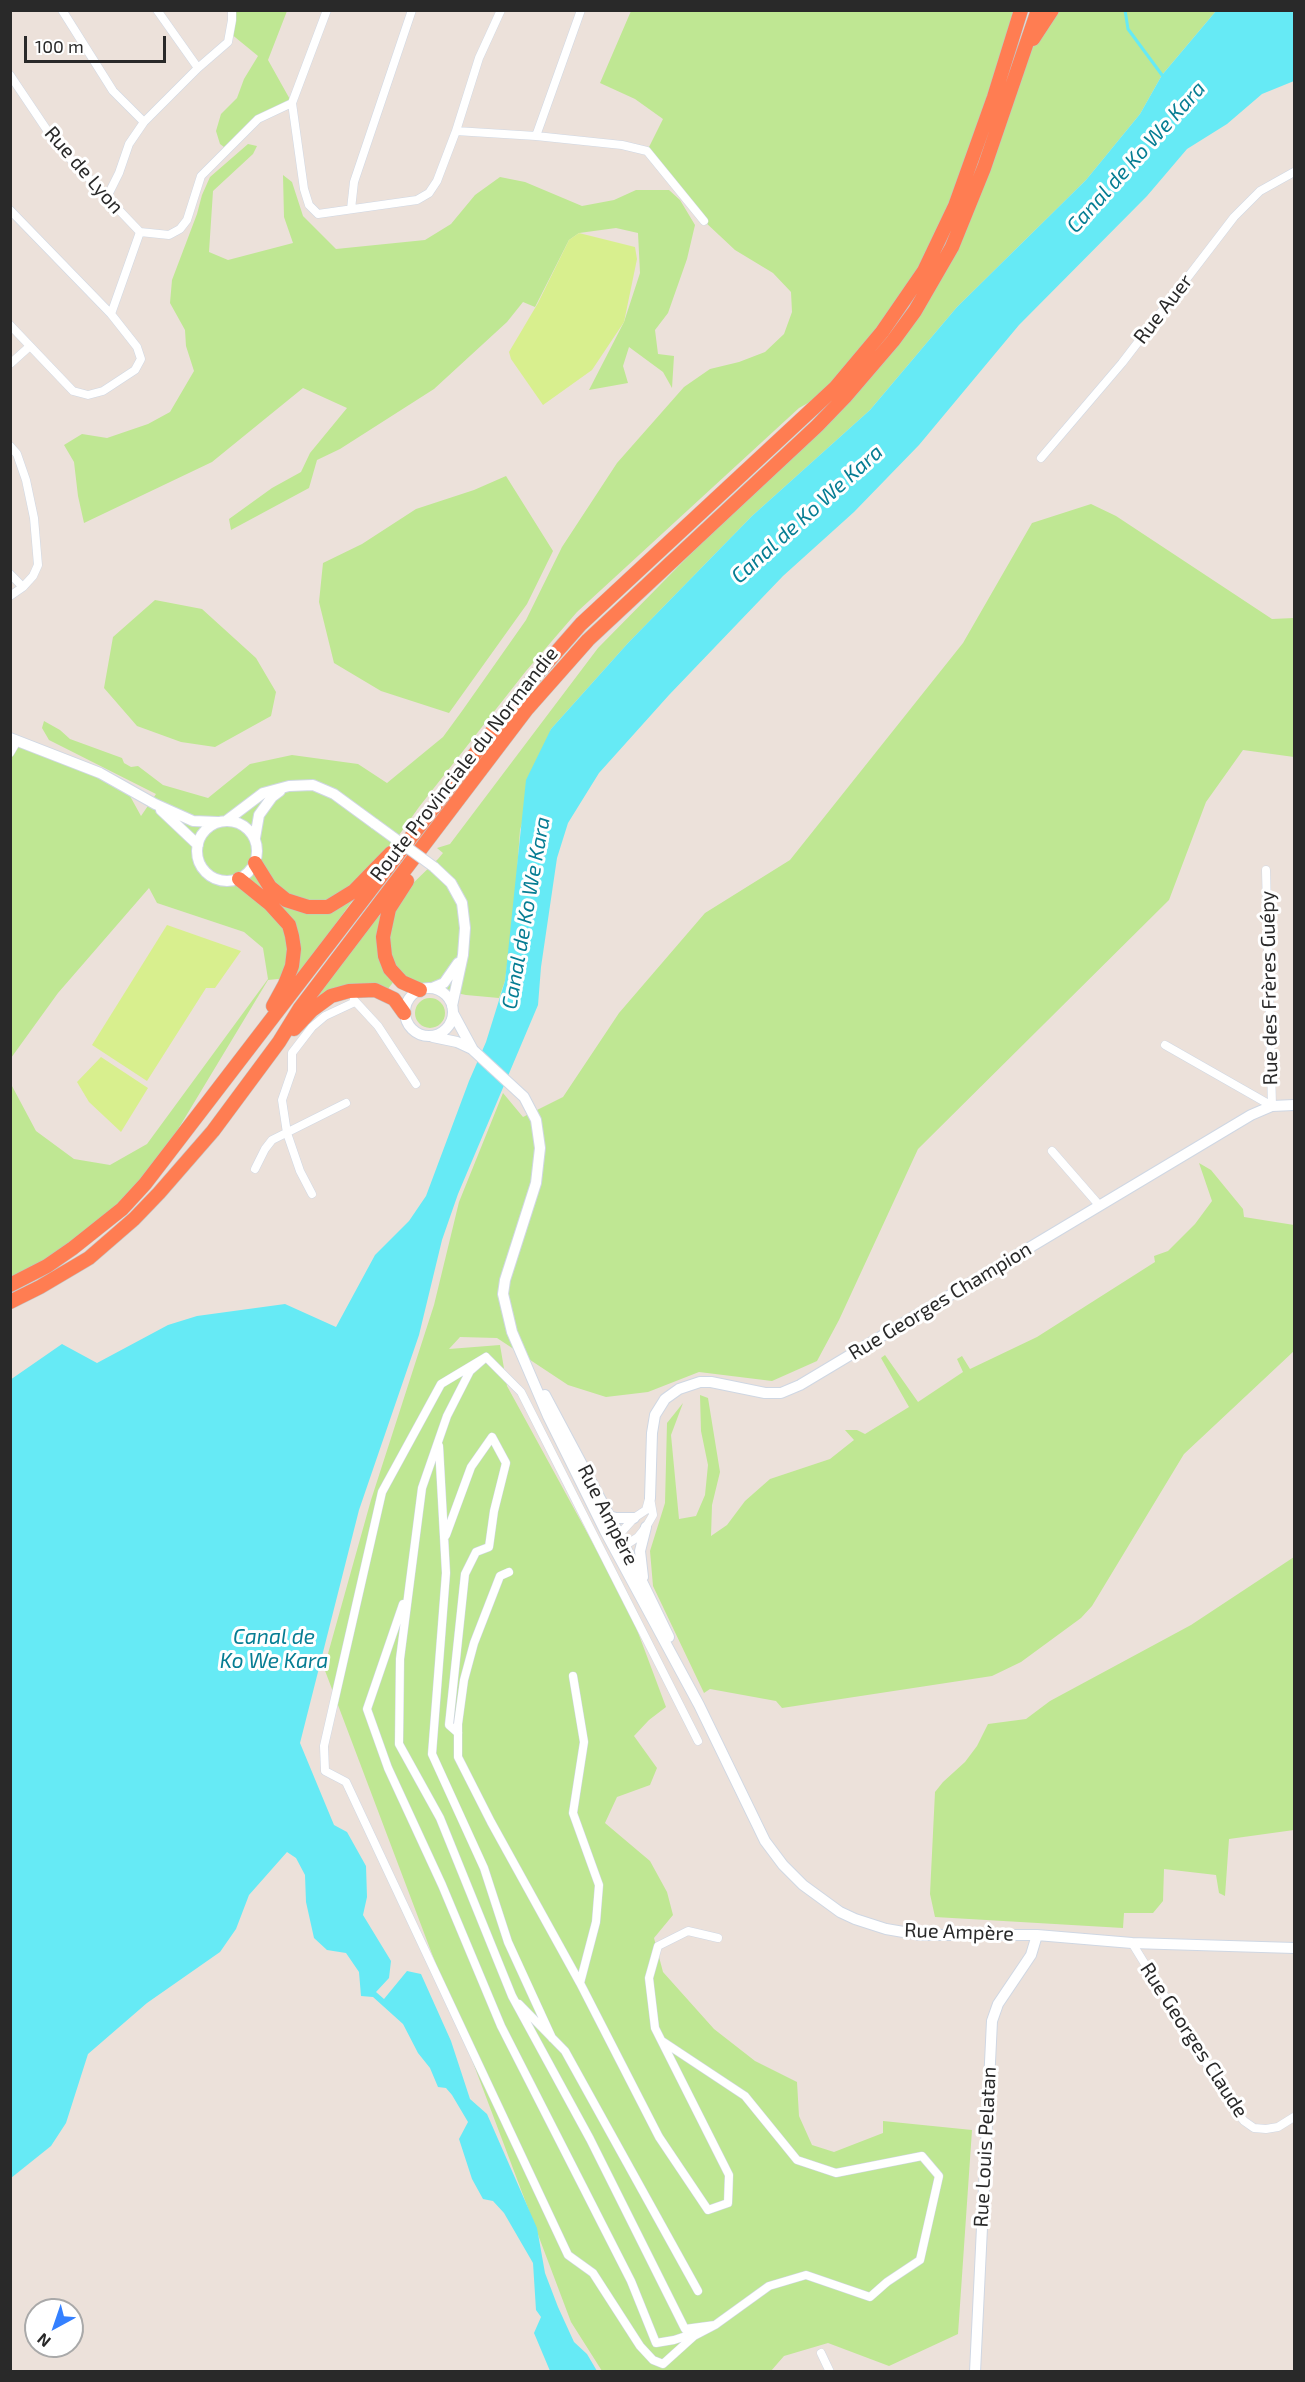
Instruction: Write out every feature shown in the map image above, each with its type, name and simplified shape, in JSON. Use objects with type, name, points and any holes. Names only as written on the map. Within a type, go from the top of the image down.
[{"type":"highway","name":"Route Provinciale du Normandie","points":[[10,1285],[47,1266],[122,1209],[145,1184],[530,682],[581,624],[835,388],[882,332],[924,270],[955,206],[990,108],[1021,10]]},
{"type":"highway","name":"Route Provinciale du Normandie","points":[[10,1302],[89,1258],[134,1219],[159,1193],[213,1131],[279,1042],[300,1008],[526,709],[588,640],[817,426],[893,341],[915,311],[952,247],[984,168],[1038,10]]},
{"type":"highway","points":[[1024,52],[1052,10]]},
{"type":"highway","points":[[255,863],[270,887],[286,900],[308,907],[328,907],[354,891],[420,825]]},
{"type":"highway","points":[[426,989],[402,982],[390,969],[385,956],[383,937],[389,909],[418,866],[434,833]]},
{"type":"highway","points":[[239,879],[270,904],[289,925],[294,949],[292,966],[285,984],[252,1044]]},
{"type":"highway","points":[[279,1042],[312,1010],[331,996],[352,997],[375,990],[394,999],[404,1013]]},
{"type":"main road","points":[[14,740],[100,773],[155,804],[193,821],[222,821],[244,826],[255,838]]},
{"type":"main road","points":[[283,789],[272,797],[259,815],[255,838],[257,855],[251,870],[239,879],[223,881],[208,875],[198,859],[198,845],[203,832],[263,793],[283,789],[313,785],[334,794],[434,867],[451,883],[462,903],[465,928],[463,955],[449,1026],[439,1035],[432,1037]]},
{"type":"main road","points":[[155,804],[198,845]]},
{"type":"main road","points":[[463,955],[444,983],[426,989],[409,999],[404,1013],[405,1020],[413,1031],[425,1037],[457,1042],[476,1053]]},
{"type":"main road","points":[[426,989],[445,994],[476,1053]]},
{"type":"main road","name":"Rue Ampère","points":[[476,1053],[524,1097],[536,1120],[540,1148],[536,1183],[505,1280],[503,1294],[512,1332],[569,1458],[621,1562],[684,1678],[765,1841],[783,1865],[824,1902],[855,1919],[886,1929],[921,1935],[1037,1935],[1132,1942],[1294,1948]]},
{"type":"main road","name":"Rue Georges Champion","points":[[650,1498],[652,1433],[655,1414],[665,1399],[680,1389],[700,1382],[711,1382],[765,1393],[781,1393],[800,1385],[1251,1115],[1272,1106],[1294,1105]]},
{"type":"main road","name":"Rue Ampère","points":[[522,1356],[556,1413],[609,1516],[680,1658],[684,1678]]},
{"type":"main road","points":[[609,1516],[634,1518]]},
{"type":"main road","points":[[646,1527],[640,1551],[647,1592]]},
{"type":"main road","name":"Rue Louis Pelatan","points":[[975,2372],[992,2021],[998,2004],[1031,1955],[1037,1935]]},
{"type":"street","points":[[62,10],[113,91],[144,122]]},
{"type":"street","points":[[157,10],[198,68]]},
{"type":"street","points":[[107,197],[119,173],[129,144],[144,122],[198,68],[228,42],[232,10]]},
{"type":"street","points":[[327,10],[292,103],[304,189],[309,205],[318,214],[417,200],[429,194],[437,181],[456,131],[479,58],[501,10]]},
{"type":"street","points":[[351,209],[354,182],[412,10]]},
{"type":"street","points":[[536,136],[581,10]]},
{"type":"street","name":"Rue de Lyon","points":[[10,75],[57,145],[140,232]]},
{"type":"street","points":[[111,315],[140,232],[169,235],[180,229],[186,220],[201,176],[258,119],[292,103]]},
{"type":"street","points":[[456,131],[622,145],[647,151],[704,220]]},
{"type":"street","name":"Rue Auer","points":[[1041,458],[1122,363],[1234,218],[1260,191],[1294,172]]},
{"type":"street","points":[[10,210],[111,315],[136,347],[141,359],[135,370],[103,391],[88,394],[73,391],[10,325]]},
{"type":"street","points":[[10,364],[30,346]]},
{"type":"street","points":[[10,446],[17,454],[26,480],[34,518],[38,555],[38,565],[33,576],[10,596]]},
{"type":"street","points":[[10,574],[23,587]]},
{"type":"street","points":[[10,753],[14,740]]},
{"type":"street","name":"Rue des Frères Guépy","points":[[1266,870],[1272,1106]]},
{"type":"street","points":[[312,1194],[300,1171],[287,1133],[282,1100],[292,1071],[292,1053],[312,1027],[352,997],[378,1026],[416,1084]]},
{"type":"street","points":[[1165,1045],[1272,1106]]},
{"type":"street","points":[[255,1170],[272,1140],[346,1103]]},
{"type":"street","points":[[1052,1151],[1099,1206]]},
{"type":"street","points":[[486,1357],[470,1371],[447,1416],[423,1488],[400,1659],[399,1744],[440,1818],[512,1996],[595,2149],[685,2329],[715,2325]]},
{"type":"street","points":[[486,1357],[521,1392],[698,1741]]},
{"type":"street","points":[[486,1357],[441,1384],[382,1492],[324,1746],[325,1771],[346,1782],[568,2255],[594,2273],[640,2346],[653,2360],[663,2364],[694,2336],[715,2325],[769,2286],[806,2275],[870,2297],[887,2282],[920,2260],[939,2176],[922,2157],[836,2174],[797,2160],[745,2096],[662,2041]]},
{"type":"street","points":[[444,1539],[471,1467],[492,1437],[506,1463],[494,1511],[489,1547],[476,1552],[465,1574],[450,1725],[458,1733]]},
{"type":"street","points":[[438,1442],[446,1573],[432,1754],[484,1868],[508,1942],[552,2038]]},
{"type":"street","points":[[569,1458],[619,1540],[621,1562]]},
{"type":"street","points":[[619,1540],[634,1518],[646,1510],[650,1498]]},
{"type":"street","name":"Rue Georges Champion","points":[[646,1527],[653,1515],[650,1498]]},
{"type":"street","points":[[619,1540],[638,1537],[646,1527]]},
{"type":"street","points":[[509,1572],[500,1576],[474,1643],[464,1680],[458,1733],[458,1757],[491,1822],[580,1983],[659,2138],[708,2210],[728,2203],[729,2175],[655,2028],[649,1978],[658,1946],[688,1931],[718,1938]]},
{"type":"street","points":[[409,1587],[366,1709],[388,1768],[442,1885],[501,2025],[632,2281],[656,2343],[705,2330]]},
{"type":"street","points":[[573,1676],[584,1742],[573,1813],[598,1885],[596,1922],[580,1983]]},
{"type":"street","name":"Rue Georges Claude","points":[[1132,1942],[1244,2121],[1254,2128],[1266,2129],[1278,2127],[1294,2117]]},
{"type":"street","points":[[512,1996],[565,2051],[698,2291]]},
{"type":"street","points":[[821,2353],[830,2372]]},
{"type":"green space","points":[[232,11],[287,11],[268,60],[292,103],[258,119],[228,150],[220,144],[216,131],[221,114],[237,98],[244,79],[258,56],[230,33]]},
{"type":"green space","points":[[631,11],[1021,11],[940,240],[835,388],[799,408],[577,612],[526,671],[419,807],[298,977],[268,980],[145,1184],[122,1209],[11,1285],[10,1074],[12,1086],[36,1131],[74,1159],[110,1165],[147,1144],[268,979],[263,948],[244,932],[157,903],[149,888],[58,993],[11,1058],[10,754],[17,741],[125,787],[141,816],[156,794],[49,740],[42,728],[44,721],[70,739],[122,758],[124,763],[131,767],[138,766],[163,785],[208,798],[250,764],[292,755],[358,764],[387,783],[443,737],[526,620],[562,547],[617,463],[684,387],[710,369],[739,362],[765,352],[784,334],[792,312],[791,292],[773,273],[735,250],[704,221],[647,151],[663,119],[635,99],[600,83]]},
{"type":"green space","points":[[1038,11],[1216,11],[1162,75],[1140,114],[1086,180],[957,307],[870,410],[752,516],[628,643],[551,729],[520,830],[515,900],[505,981],[499,998],[466,995],[395,980],[387,990],[311,1004],[374,921],[443,853],[437,848],[450,844],[598,648],[845,397],[935,278]]},
{"type":"green space","points":[[248,144],[257,146],[253,154],[213,191],[209,252],[228,260],[293,243],[284,217],[283,175],[292,182],[303,216],[336,249],[425,240],[451,224],[475,195],[500,177],[525,182],[582,206],[614,200],[636,190],[669,190],[680,200],[695,225],[687,259],[668,313],[655,330],[658,354],[674,356],[672,388],[663,372],[629,347],[623,366],[628,383],[589,390],[624,322],[640,273],[638,233],[616,228],[579,233],[569,240],[535,307],[523,302],[507,322],[434,389],[340,449],[317,460],[309,488],[231,530],[229,519],[272,488],[301,472],[310,453],[347,408],[303,388],[212,462],[84,523],[74,462],[64,445],[82,434],[107,438],[148,424],[170,412],[194,371],[186,346],[185,330],[170,303],[172,280],[210,177]]},
{"type":"green space","points":[[579,233],[635,247],[637,259],[624,322],[592,370],[543,405],[511,359],[509,352],[538,303],[569,240]]},
{"type":"green space","points":[[506,476],[553,551],[527,604],[449,713],[381,691],[334,663],[319,602],[323,563],[362,544],[416,509],[474,490]]},
{"type":"green space","points":[[1091,504],[1116,516],[1272,619],[1294,618],[1294,757],[1243,750],[1206,802],[1169,900],[918,1149],[839,1320],[817,1361],[772,1381],[699,1372],[648,1392],[606,1397],[568,1385],[497,1338],[460,1337],[449,1349],[500,1345],[507,1386],[630,1611],[666,1707],[634,1736],[657,1768],[650,1785],[617,1797],[605,1823],[650,1861],[667,1892],[673,1915],[654,1938],[663,1972],[714,2029],[755,2061],[797,2082],[799,2116],[812,2145],[834,2152],[883,2133],[883,2121],[972,2130],[958,2334],[889,2366],[828,2343],[784,2356],[771,2371],[602,2371],[571,2322],[324,1668],[371,1500],[434,1305],[459,1202],[503,1093],[523,1117],[563,1097],[619,1013],[705,913],[790,860],[963,643],[1032,523]]},
{"type":"green space","points":[[155,600],[202,609],[256,658],[276,692],[271,716],[215,747],[181,742],[137,726],[104,688],[113,637]]},
{"type":"green space","points":[[167,925],[241,951],[215,988],[206,988],[147,1081],[92,1045]]},
{"type":"green space","points":[[430,998],[441,1002],[445,1013],[441,1024],[430,1028],[419,1024],[415,1013],[419,1002]]},
{"type":"green space","points":[[101,1057],[148,1088],[121,1132],[89,1102],[77,1082]]},
{"type":"green space","points":[[1199,1163],[1211,1170],[1243,1209],[1244,1217],[1294,1225],[1294,1351],[1184,1454],[1092,1606],[1081,1618],[1021,1662],[992,1676],[782,1708],[776,1701],[710,1689],[704,1693],[653,1586],[650,1551],[665,1503],[667,1423],[683,1403],[671,1435],[679,1519],[696,1516],[705,1495],[708,1465],[701,1431],[700,1395],[708,1398],[720,1472],[712,1505],[711,1536],[727,1525],[745,1501],[770,1479],[830,1459],[854,1440],[845,1430],[857,1430],[865,1434],[909,1407],[881,1358],[885,1355],[918,1402],[963,1372],[957,1359],[962,1356],[970,1369],[1037,1337],[1155,1262],[1154,1256],[1168,1251],[1195,1224],[1212,1201]]},
{"type":"green space","points":[[1294,1557],[1294,1830],[1229,1839],[1225,1896],[1219,1893],[1216,1875],[1164,1869],[1163,1901],[1153,1913],[1124,1913],[1123,1928],[935,1917],[930,1894],[935,1792],[965,1762],[977,1746],[988,1724],[1026,1719],[1050,1701],[1191,1625]]},
{"type":"water","name":"Canal de Ko We Kara","points":[[1216,11],[1294,11],[1294,81],[1262,94],[1227,124],[1187,149],[1147,196],[1019,325],[919,445],[854,512],[783,576],[669,695],[599,773],[568,823],[557,858],[541,967],[538,1005],[458,1194],[442,1240],[419,1335],[359,1510],[300,1743],[334,1825],[347,1832],[366,1866],[367,1897],[363,1915],[391,1961],[389,1978],[376,1992],[384,1999],[407,1971],[421,1974],[451,2041],[470,2099],[487,2114],[537,2228],[545,2273],[558,2307],[574,2342],[587,2354],[597,2371],[550,2371],[534,2333],[541,2317],[536,2310],[533,2263],[504,2213],[493,2201],[483,2199],[472,2179],[459,2139],[468,2122],[446,2088],[438,2087],[430,2068],[418,2053],[403,2024],[373,1997],[361,1996],[359,1972],[346,1953],[327,1950],[314,1938],[306,1902],[305,1875],[296,1858],[287,1852],[249,1895],[236,1929],[220,1952],[147,2003],[88,2054],[66,2123],[51,2146],[11,2178],[10,1380],[62,1344],[97,1363],[168,1325],[197,1316],[285,1304],[336,1327],[375,1255],[409,1221],[426,1196],[486,1042],[505,981],[526,780],[551,729],[628,643],[752,516],[870,410],[957,307],[1086,180],[1140,114],[1162,75]]},
{"type":"waterway","points":[[1125,10],[1128,29],[1162,75]]}]
